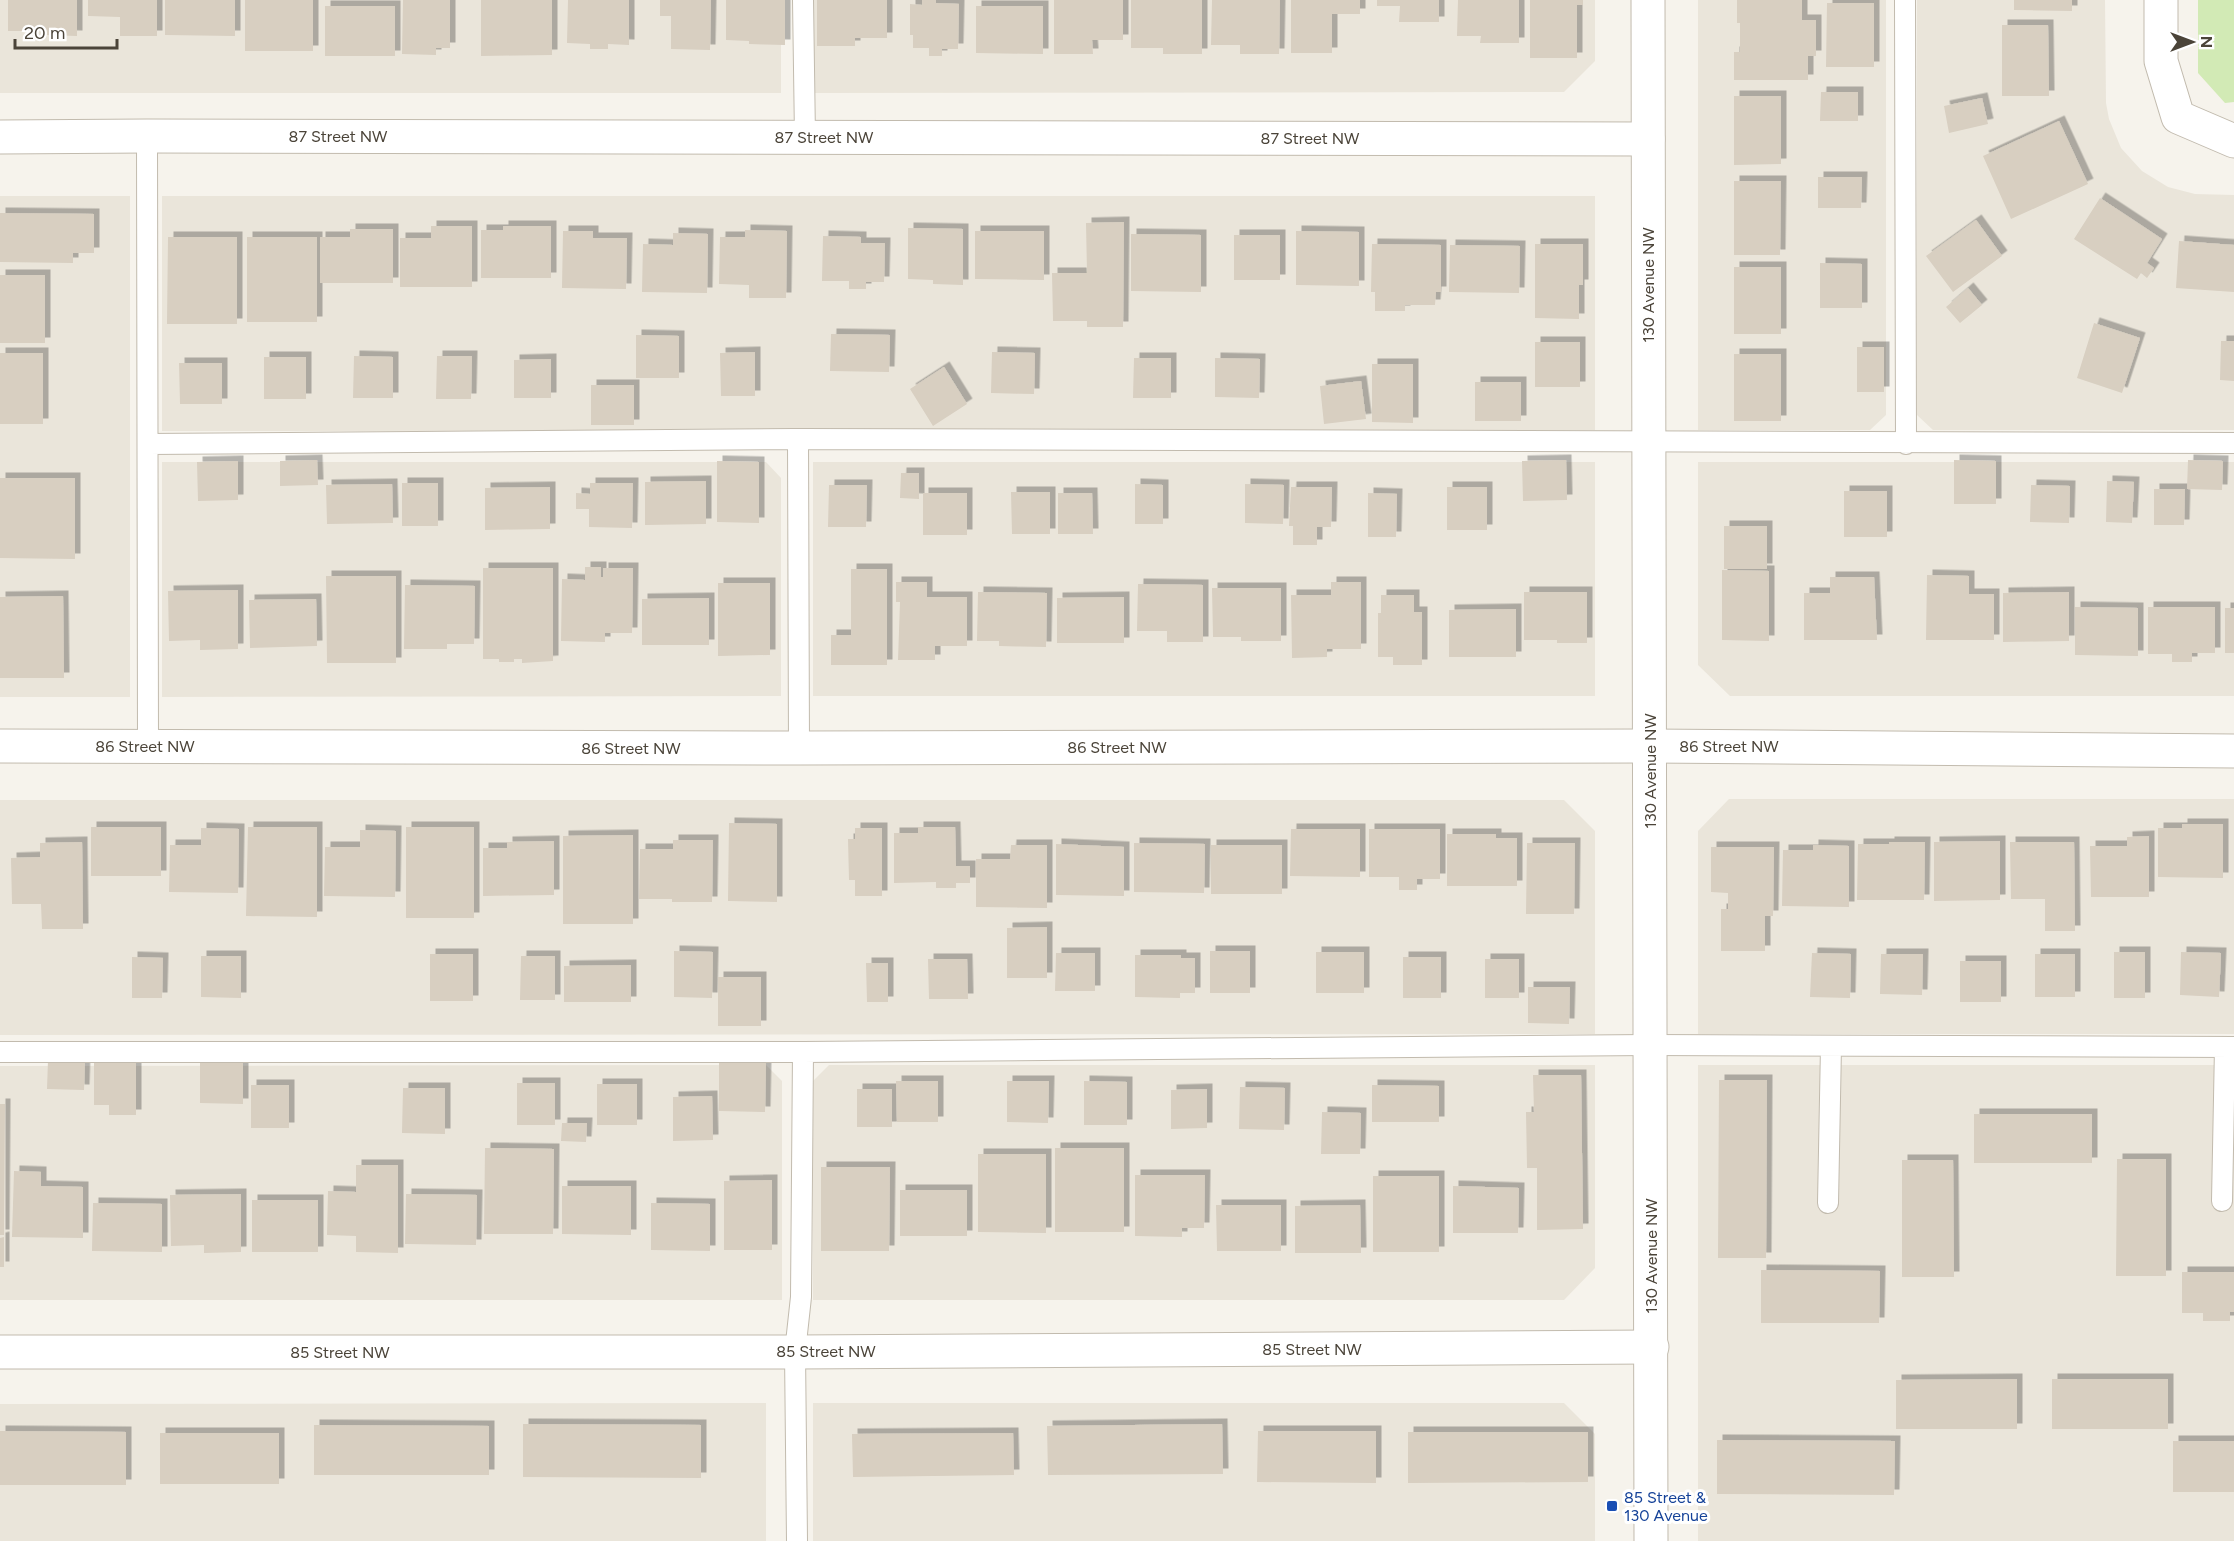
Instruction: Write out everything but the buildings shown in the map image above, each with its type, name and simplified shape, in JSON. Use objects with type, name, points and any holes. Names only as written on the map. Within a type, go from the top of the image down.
[{"type":"street","name":"130 Avenue NW","points":[[1648,0],[1651,1541]]},
{"type":"street","points":[[2161,0],[2161,61],[2178,117],[2233,141]]},
{"type":"street","name":"87 Street NW","points":[[0,137],[1648,139]]},
{"type":"street","name":"86 Street NW","points":[[0,746],[799,748],[1650,746],[2234,750]]},
{"type":"street","name":"85 Street NW","points":[[0,1352],[795,1352],[1652,1347]]},
{"type":"lane","points":[[803,0],[804,137]]},
{"type":"lane","points":[[1905,0],[1906,444]]},
{"type":"lane","points":[[147,136],[148,746]]},
{"type":"lane","points":[[148,444],[798,439],[1649,441],[1906,444],[2234,443]]},
{"type":"lane","points":[[798,439],[799,748]]},
{"type":"lane","points":[[0,1052],[803,1052],[1649,1046],[2230,1047],[2222,1202]]},
{"type":"lane","points":[[1828,1203],[1831,1046]]},
{"type":"lane","points":[[797,1541],[795,1352],[801,1297],[803,1052]]},
{"type":"shaded area","points":[[0,0],[781,0],[781,93],[0,93]]},
{"type":"shaded area","points":[[813,0],[1595,0],[1595,61],[1564,92],[813,93]]},
{"type":"shaded area","points":[[1698,0],[1886,0],[1886,415],[1870,430],[1698,430]]},
{"type":"shaded area","points":[[1917,0],[2105,0],[2106,103],[2109,119],[2121,148],[2142,171],[2168,187],[2195,194],[2234,195],[2234,430],[1933,430],[1917,415]]},
{"type":"shaded area","points":[[0,196],[130,196],[130,697],[0,697]]},
{"type":"shaded area","points":[[162,196],[1595,196],[1595,430],[162,431]]},
{"type":"shaded area","points":[[162,462],[766,462],[781,478],[781,696],[162,697]]},
{"type":"shaded area","points":[[813,462],[1595,462],[1595,696],[813,696]]},
{"type":"shaded area","points":[[1698,462],[2234,462],[2234,696],[1730,696],[1698,665]]},
{"type":"shaded area","points":[[1729,799],[2234,799],[2234,1034],[1698,1034],[1698,831]]},
{"type":"shaded area","points":[[0,800],[1564,800],[1595,831],[1595,1034],[0,1035]]},
{"type":"shaded area","points":[[766,1065],[782,1081],[782,1300],[0,1300],[0,1066]]},
{"type":"shaded area","points":[[829,1065],[1595,1065],[1595,1268],[1564,1300],[813,1300],[813,1081]]},
{"type":"shaded area","points":[[1698,1065],[2234,1065],[2234,1541],[1698,1541]]},
{"type":"shaded area","points":[[766,1403],[766,1541],[0,1541],[0,1404]]},
{"type":"shaded area","points":[[813,1403],[1564,1403],[1595,1434],[1595,1541],[813,1541]]},
{"type":"green space","points":[[2198,0],[2234,0],[2234,102],[2225,103],[2198,73]]},
{"type":"place","name":"85 Street & 130 Avenue","points":[[1612,1506]]}]
